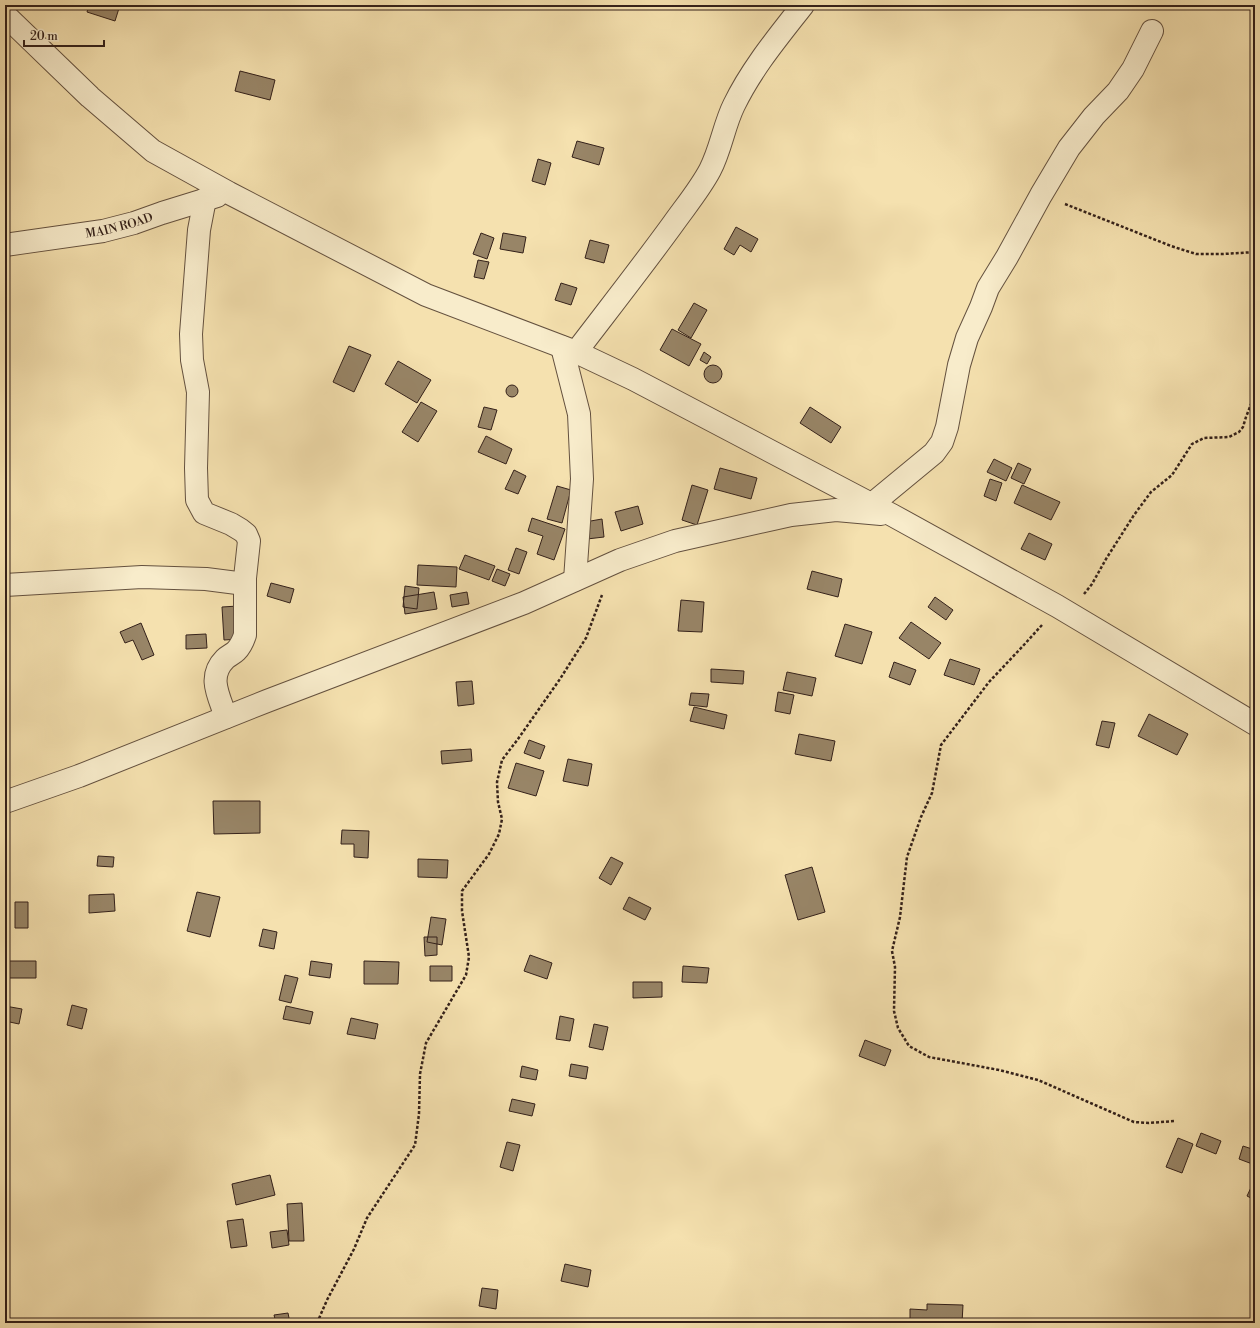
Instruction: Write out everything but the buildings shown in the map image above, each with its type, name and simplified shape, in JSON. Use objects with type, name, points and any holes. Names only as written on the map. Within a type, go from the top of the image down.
[{"type":"street","points":[[569,350],[642,267],[696,191],[710,170],[717,154],[728,119],[740,95],[758,64],[803,5]]},
{"type":"street","points":[[5,15],[90,97],[153,151],[229,193],[426,295],[569,350],[633,379],[892,516],[1063,609],[1255,724]]},
{"type":"street","points":[[871,505],[934,453],[942,442],[947,427],[959,365],[967,338],[988,288],[1008,257],[1041,195],[1069,148],[1094,116],[1118,90],[1133,69],[1152,31]]},
{"type":"street","name":"MAIN ROAD","points":[[5,245],[103,231],[134,223],[205,199],[229,193]]},
{"type":"street","points":[[205,199],[199,230],[191,334],[192,360],[198,392],[196,468],[197,500],[204,513],[231,524],[246,534],[249,540],[245,584],[245,635],[242,643],[236,651],[226,658],[220,665],[216,672],[215,679],[226,717]]},
{"type":"street","points":[[569,350],[578,414],[582,479],[575,580]]},
{"type":"street","points":[[5,802],[79,776],[226,717],[524,603],[610,564],[675,541],[791,515],[836,510],[892,516]]},
{"type":"street","points":[[5,585],[142,578],[206,579],[245,584]]},
{"type":"path","points":[[1041,195],[1171,246],[1196,254],[1255,252]]},
{"type":"path","points":[[1175,1121],[1149,1123],[1134,1122],[1038,1080],[999,1070],[929,1057],[909,1046],[898,1028],[894,1011],[895,967],[892,951],[900,917],[907,857],[921,817],[932,793],[941,745],[989,682],[1022,647],[1092,584],[1109,553],[1151,492],[1172,475],[1192,444],[1204,438],[1229,438],[1239,432],[1243,426],[1255,394]]},
{"type":"path","points":[[317,1323],[326,1300],[354,1249],[367,1218],[415,1145],[419,1114],[420,1074],[426,1043],[466,975],[469,957],[462,911],[462,891],[489,854],[499,834],[502,819],[498,802],[497,782],[502,760],[560,679],[586,638],[603,594],[610,564]]}]
